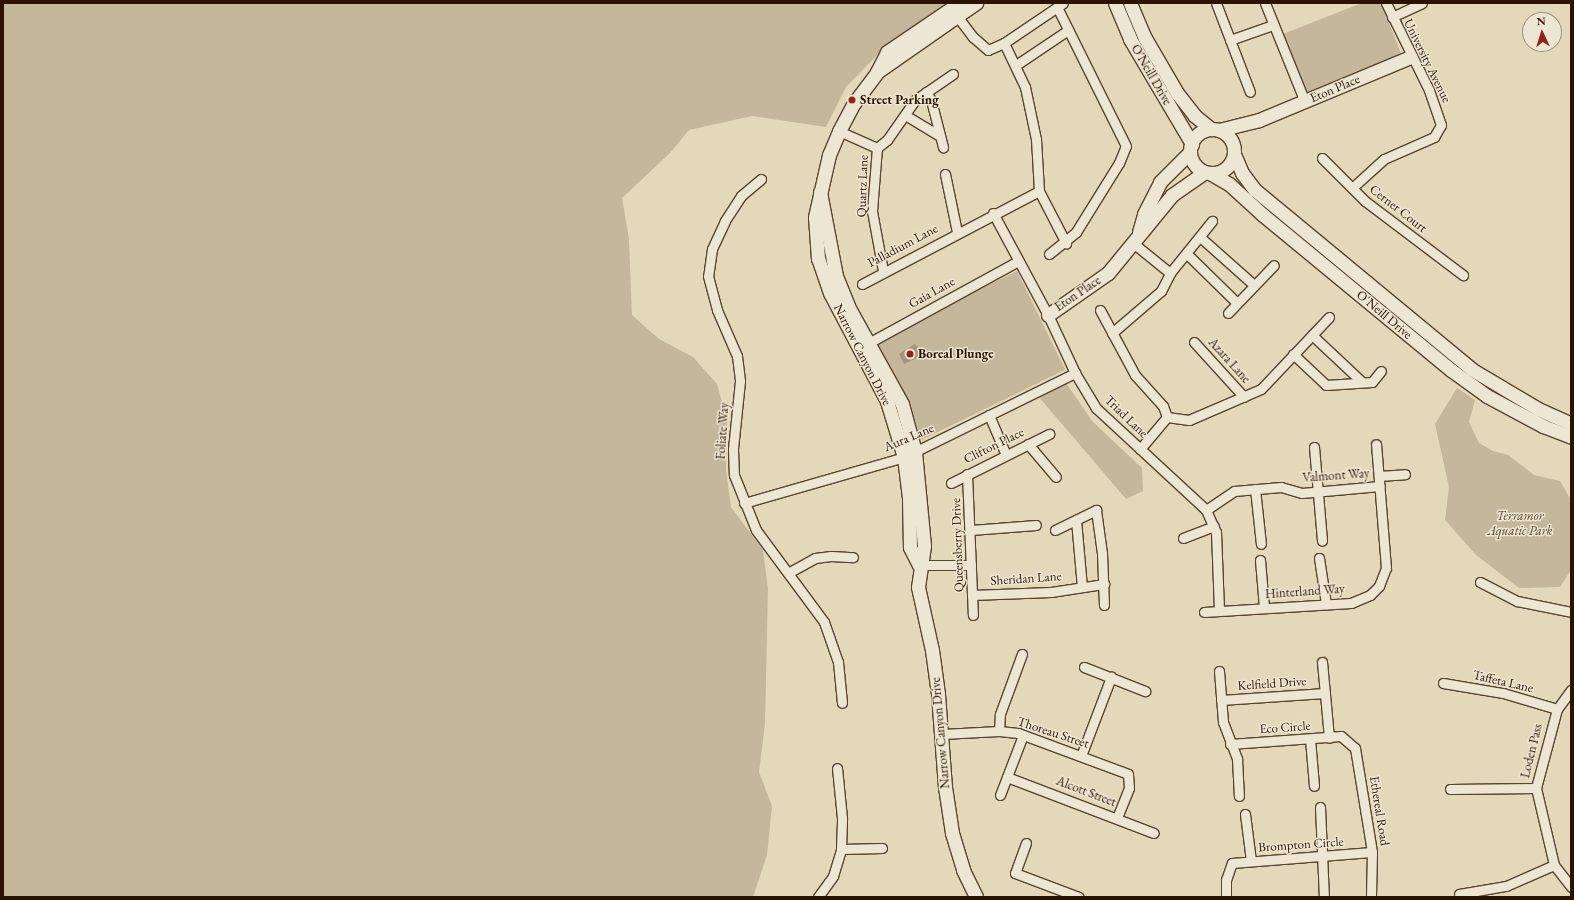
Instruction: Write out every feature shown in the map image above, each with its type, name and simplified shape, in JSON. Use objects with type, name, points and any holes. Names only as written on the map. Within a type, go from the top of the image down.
[{"type":"street","name":"Narrow Canyon Drive","points":[[976,3],[956,9],[877,72],[854,103],[839,131],[820,192],[815,217],[818,259],[830,293],[902,404],[924,546],[919,566],[918,586],[932,650],[942,734],[945,787],[952,833],[963,870],[976,897]]},
{"type":"street","name":"O'Neill Drive","points":[[1115,3],[1130,39],[1191,148],[1195,165],[1230,184],[1263,215],[1451,370],[1487,396],[1543,426],[1571,437]]},
{"type":"street","name":"O'Neill Drive","points":[[1130,3],[1145,38],[1177,93],[1195,116],[1215,130],[1233,148],[1242,173],[1256,190],[1465,364],[1538,409],[1571,424]]},
{"type":"street","points":[[1216,3],[1250,92]]},
{"type":"street","points":[[1265,3],[1305,102]]},
{"type":"street","name":"University Avenue","points":[[1352,188],[1384,160],[1434,137],[1439,132],[1439,117],[1429,90],[1410,57],[1386,3]]},
{"type":"street","points":[[1392,17],[1422,3]]},
{"type":"street","points":[[956,9],[984,48],[991,49],[1004,43],[1060,5],[1068,30],[1126,146],[1092,209],[1066,243],[1049,254]]},
{"type":"street","points":[[1230,40],[1273,25]]},
{"type":"street","points":[[1016,65],[1068,30]]},
{"type":"street","points":[[1004,43],[1016,65],[1025,87],[1036,140],[1039,191],[1066,243]]},
{"type":"street","name":"Eton Place","points":[[1215,130],[1259,120],[1410,57]]},
{"type":"street","name":"Quartz Lane","points":[[883,271],[872,211],[877,148],[888,140],[915,100],[953,74]]},
{"type":"street","points":[[926,92],[931,100],[942,147]]},
{"type":"street","points":[[905,115],[938,135]]},
{"type":"street","name":"Eton Place","points":[[1233,148],[1259,120]]},
{"type":"street","points":[[1191,148],[1198,134],[1215,130]]},
{"type":"street","name":"Quartz Lane","points":[[839,131],[877,148]]},
{"type":"street","name":"Eton Place","points":[[1136,240],[1144,214],[1160,182],[1191,148]]},
{"type":"street","points":[[1208,172],[1227,167],[1233,148]]},
{"type":"street","name":"Cerner Court","points":[[1322,158],[1352,188],[1463,275]]},
{"type":"street","name":"Eton Place","points":[[1048,315],[1108,273],[1172,195],[1208,172]]},
{"type":"street","name":"Palladium Lane","points":[[945,174],[957,232]]},
{"type":"street","name":"Foliate Way","points":[[761,179],[741,196],[725,221],[712,249],[708,276],[717,310],[737,356],[740,381],[733,449],[734,475],[756,530],[824,622],[838,662],[842,703]]},
{"type":"street","name":"Palladium Lane","points":[[862,284],[883,271],[993,213],[1039,191]]},
{"type":"street","name":"Triad Lane","points":[[993,213],[1048,315],[1075,373],[1096,408],[1206,510],[1214,526],[1218,558],[1219,611]]},
{"type":"street","points":[[1112,333],[1161,291],[1170,273],[1187,254],[1212,221]]},
{"type":"street","points":[[1200,236],[1254,285]]},
{"type":"street","points":[[1136,240],[1170,273]]},
{"type":"street","points":[[1187,254],[1237,303]]},
{"type":"street","name":"Gaia Lane","points":[[863,346],[1018,261]]},
{"type":"street","points":[[1228,313],[1274,265]]},
{"type":"street","points":[[1100,310],[1135,375],[1163,406],[1167,417]]},
{"type":"street","points":[[1167,417],[1188,420],[1244,397],[1261,388],[1329,317]]},
{"type":"street","points":[[1312,335],[1362,382]]},
{"type":"street","name":"Azara Lane","points":[[1194,342],[1244,397]]},
{"type":"street","points":[[1294,354],[1326,385],[1372,382],[1381,371]]},
{"type":"street","name":"Aura Lane","points":[[744,503],[910,455],[1075,373]]},
{"type":"street","points":[[989,415],[1006,455]]},
{"type":"street","points":[[1140,449],[1167,417]]},
{"type":"street","name":"Clifton Place","points":[[951,483],[1049,434]]},
{"type":"street","points":[[1028,444],[1056,476]]},
{"type":"street","name":"Hinterland Way","points":[[1204,612],[1351,603],[1370,594],[1379,586],[1386,568],[1376,444]]},
{"type":"street","points":[[1314,448],[1322,541]]},
{"type":"street","name":"Queensberry Drive","points":[[967,474],[971,530],[973,615]]},
{"type":"street","points":[[1379,476],[1405,474]]},
{"type":"street","name":"Valmont Way","points":[[1206,510],[1234,491],[1281,487],[1302,493],[1318,493],[1380,486]]},
{"type":"street","points":[[1255,489],[1261,544]]},
{"type":"street","points":[[1056,530],[1096,510],[1104,584],[1104,605]]},
{"type":"street","name":"Sheridan Lane","points":[[1076,520],[1082,587]]},
{"type":"street","points":[[971,530],[1036,525]]},
{"type":"street","points":[[1184,538],[1214,526]]},
{"type":"street","points":[[788,573],[815,558],[830,556],[853,558]]},
{"type":"street","points":[[1320,558],[1326,604]]},
{"type":"street","points":[[1260,560],[1264,608]]},
{"type":"street","points":[[919,566],[971,565]]},
{"type":"street","points":[[1480,582],[1517,601],[1571,612]]},
{"type":"street","name":"Sheridan Lane","points":[[972,595],[1051,592],[1104,584]]},
{"type":"street","points":[[999,731],[1000,714],[1022,654]]},
{"type":"street","points":[[1322,662],[1329,738]]},
{"type":"street","points":[[1084,666],[1146,691]]},
{"type":"street","points":[[1218,671],[1223,722],[1236,758],[1239,796]]},
{"type":"street","points":[[1081,756],[1111,678]]},
{"type":"street","name":"Taffeta Lane","points":[[1443,683],[1503,693],[1557,709]]},
{"type":"street","points":[[1557,709],[1571,690]]},
{"type":"street","name":"Kelfield Drive","points":[[1221,700],[1325,693]]},
{"type":"street","name":"Loden Pass","points":[[1557,709],[1536,788],[1554,865],[1571,888]]},
{"type":"street","name":"Thoreau Street","points":[[942,734],[999,731],[1023,735],[1128,774],[1129,788],[1117,818]]},
{"type":"street","points":[[1000,795],[1023,735]]},
{"type":"street","name":"Eco Circle","points":[[1230,744],[1341,736]]},
{"type":"street","name":"Ethereal Road","points":[[1341,736],[1355,748],[1372,852],[1371,897]]},
{"type":"street","points":[[1310,739],[1314,786]]},
{"type":"street","points":[[818,897],[833,876],[841,849],[842,818],[838,768]]},
{"type":"street","name":"Alcott Street","points":[[1007,776],[1154,833]]},
{"type":"street","points":[[1450,789],[1536,788]]},
{"type":"street","points":[[1320,807],[1324,897]]},
{"type":"street","points":[[1245,814],[1251,861]]},
{"type":"street","points":[[1026,843],[1015,873],[1059,894],[1080,897]]},
{"type":"street","points":[[841,849],[882,848]]},
{"type":"street","name":"Brompton Circle","points":[[1226,897],[1226,880],[1232,863],[1372,852]]},
{"type":"street","points":[[1459,894],[1506,886],[1554,865]]},
{"type":"green space","points":[[3,3],[948,3],[889,43],[846,87],[826,127],[752,116],[689,130],[670,153],[622,198],[629,239],[632,315],[659,339],[693,357],[717,384],[727,420],[726,470],[731,507],[763,550],[768,589],[765,724],[759,772],[772,806],[767,855],[753,897],[3,897]]},
{"type":"green space","points":[[1362,3],[1381,3],[1402,56],[1307,94],[1283,34]]},
{"type":"green space","points":[[1017,271],[1065,370],[919,441],[870,342]]},
{"type":"green space","points":[[1066,383],[1093,422],[1142,468],[1143,491],[1126,499],[1038,396]]},
{"type":"green space","name":"Terramor Aquatic Park","points":[[1457,388],[1475,400],[1469,422],[1479,443],[1493,451],[1508,455],[1534,475],[1560,481],[1571,500],[1571,570],[1560,587],[1519,588],[1476,555],[1445,520],[1449,487],[1435,424]]},
{"type":"shaded area","name":"Boreal Plunge","points":[[915,344],[922,352],[921,356],[904,364],[899,354]]},
{"type":"place","name":"Street Parking","points":[[852,100]]},
{"type":"place","name":"Boreal Plunge","points":[[910,354]]}]
